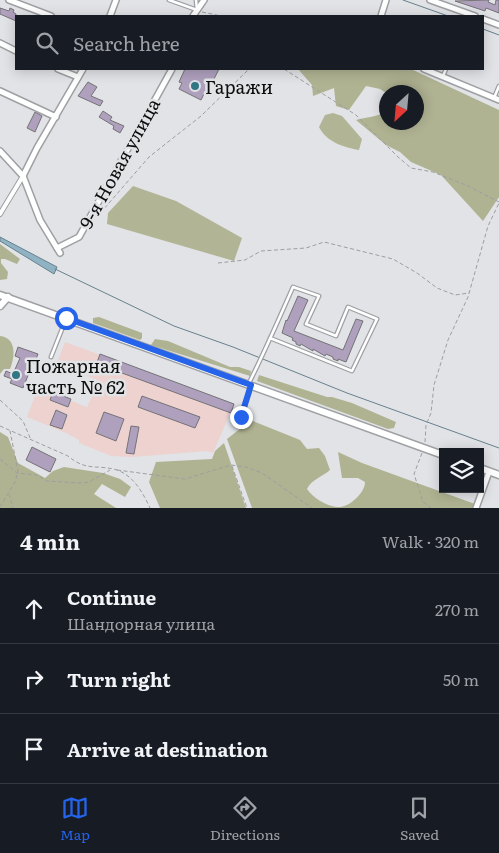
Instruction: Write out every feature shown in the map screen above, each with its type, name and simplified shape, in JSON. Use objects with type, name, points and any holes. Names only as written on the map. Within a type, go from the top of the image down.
[{"type":"street","points":[[9,0],[48,15]]},
{"type":"street","points":[[110,15],[116,0]]},
{"type":"street","points":[[194,15],[204,0]]},
{"type":"street","points":[[381,15],[386,0]]},
{"type":"street","points":[[430,0],[472,15]]},
{"type":"street","points":[[484,19],[499,25]]},
{"type":"street","points":[[0,44],[15,51]]},
{"type":"street","points":[[60,70],[78,77]]},
{"type":"street","points":[[0,214],[82,70]]},
{"type":"street","name":"9-я Новая улица","points":[[23,176],[40,220],[58,251],[79,237],[171,70]]},
{"type":"street","points":[[427,70],[497,99]]},
{"type":"street","points":[[0,91],[56,117]]},
{"type":"street","points":[[0,151],[23,176]]},
{"type":"street","points":[[0,294],[439,454]]},
{"type":"street","points":[[0,306],[8,297]]},
{"type":"street","points":[[484,470],[499,475]]},
{"type":"street","points":[[476,508],[489,472]]},
{"type":"lane","points":[[171,0],[197,10],[196,0]]},
{"type":"lane","points":[[448,7],[451,0]]},
{"type":"lane","points":[[443,76],[446,70]]},
{"type":"lane","points":[[497,99],[499,86]]},
{"type":"lane","points":[[238,417],[241,417],[250,385],[270,338],[293,287],[319,296],[306,324],[336,336],[348,307],[377,319],[352,370],[270,338]]},
{"type":"lane","points":[[51,357],[66,318]]},
{"type":"path","points":[[197,10],[217,15]]},
{"type":"path","points":[[92,222],[149,158],[200,116],[247,70]]},
{"type":"path","points":[[286,70],[356,114],[398,158],[411,168],[433,172],[459,182],[499,202],[488,226],[470,293],[448,340],[434,386],[431,413],[426,425],[424,448],[414,474],[423,502],[431,508]]},
{"type":"path","points":[[218,263],[246,260],[260,251],[306,248],[324,242],[393,260],[417,273],[436,288],[455,295],[470,293]]},
{"type":"path","points":[[0,400],[23,420],[31,440]]},
{"type":"path","points":[[0,426],[68,456],[76,463],[90,468],[185,479],[231,465],[246,467],[262,474],[312,508]]},
{"type":"path","points":[[0,507],[18,471],[10,430]]},
{"type":"path","points":[[0,460],[17,474],[37,475],[46,480],[81,483],[89,482],[111,469]]},
{"type":"path","points":[[231,465],[247,508]]},
{"type":"path","points":[[117,470],[129,477],[140,488],[150,508]]},
{"type":"path","points":[[8,494],[13,508]]},
{"type":"shaded area","points":[[65,342],[234,404],[213,453],[207,451],[133,457],[111,456],[79,443],[79,440],[66,433],[27,417],[38,388],[87,407],[99,381],[57,363]]},
{"type":"green space","points":[[299,70],[413,70],[499,110],[499,197],[483,221],[441,175],[411,162],[400,152],[386,145],[356,120],[379,115],[379,130],[424,130],[424,85],[379,85],[379,89],[366,86],[349,110],[336,106],[334,88],[313,96],[312,85]]},
{"type":"green space","points":[[333,113],[342,116],[362,139],[359,150],[336,143],[322,132],[319,127],[325,115]]},
{"type":"green space","points":[[133,186],[176,201],[242,238],[234,261],[107,224],[108,213]]},
{"type":"green space","points":[[0,244],[20,259],[17,264],[1,259],[1,263],[8,272],[7,279],[0,280]]},
{"type":"green space","points":[[99,317],[142,333],[142,338],[140,340],[93,323],[93,318]]},
{"type":"green space","points":[[0,336],[9,340],[14,354],[10,369],[4,369],[0,374]]},
{"type":"green space","points":[[155,339],[168,341],[230,367],[239,367],[251,371],[250,376],[151,345]]},
{"type":"green space","points":[[259,375],[352,403],[396,422],[394,428],[388,429],[257,381]]},
{"type":"green space","points":[[248,419],[300,440],[307,449],[319,448],[325,456],[330,470],[314,480],[307,489],[316,498],[328,505],[342,507],[356,499],[362,491],[365,482],[358,478],[342,478],[338,452],[362,463],[439,491],[439,493],[445,493],[475,504],[473,508],[252,508],[227,439],[241,428]]},
{"type":"green space","points":[[0,432],[8,437],[18,463],[45,478],[53,471],[64,467],[103,473],[120,479],[131,487],[125,497],[102,484],[94,494],[116,508],[0,508]]},
{"type":"green space","points":[[224,443],[246,508],[160,508],[149,482],[156,462],[212,459],[215,451]]},
{"type":"water","points":[[0,237],[57,267],[54,274],[0,241]]},
{"type":"building","points":[[489,0],[488,2],[495,5],[496,0],[499,0],[499,13],[486,8],[485,11],[455,1]]},
{"type":"building","points":[[0,8],[9,11],[10,8],[16,14],[15,21],[0,14]]},
{"type":"building","name":"Гаражи","points":[[185,70],[218,70],[206,95],[204,94],[201,100],[179,89],[182,83],[179,82]]},
{"type":"building","points":[[88,82],[97,87],[91,96],[103,101],[100,106],[78,96]]},
{"type":"building","points":[[103,111],[112,117],[110,120],[124,126],[120,133],[113,129],[114,126],[99,117]]},
{"type":"building","points":[[35,112],[42,116],[35,132],[27,128]]},
{"type":"building","points":[[298,296],[308,300],[294,331],[343,350],[356,319],[363,321],[346,362],[333,359],[333,357],[326,354],[325,356],[301,344],[300,346],[292,340],[293,338],[282,333]]},
{"type":"building","name":"Пожарная часть № 62","points":[[18,347],[38,354],[23,388],[10,383],[12,379],[4,376],[6,371],[13,374],[20,358],[15,356]]},
{"type":"building","points":[[100,354],[234,404],[231,413],[111,369],[110,373],[95,368]]},
{"type":"building","points":[[53,392],[71,399],[68,407],[50,400]]},
{"type":"building","points":[[142,396],[200,417],[195,428],[138,407]]},
{"type":"building","points":[[56,410],[67,415],[62,429],[50,425]]},
{"type":"building","points":[[104,412],[124,419],[116,441],[96,433]]},
{"type":"building","points":[[131,426],[139,427],[134,454],[126,453]]},
{"type":"building","points":[[32,447],[56,459],[50,472],[26,460]]},
{"type":"waterway","points":[[403,0],[445,15]]},
{"type":"waterway","points":[[484,29],[499,35]]},
{"type":"waterway","points":[[55,269],[174,326],[233,347],[347,393],[499,448]]},
{"type":"place","name":"Гаражи","points":[[195,86]]},
{"type":"place","name":"Пожарная часть № 62","points":[[16,375]]},
{"type":"route","points":[[66,318],[251,385],[241,417]]}]
